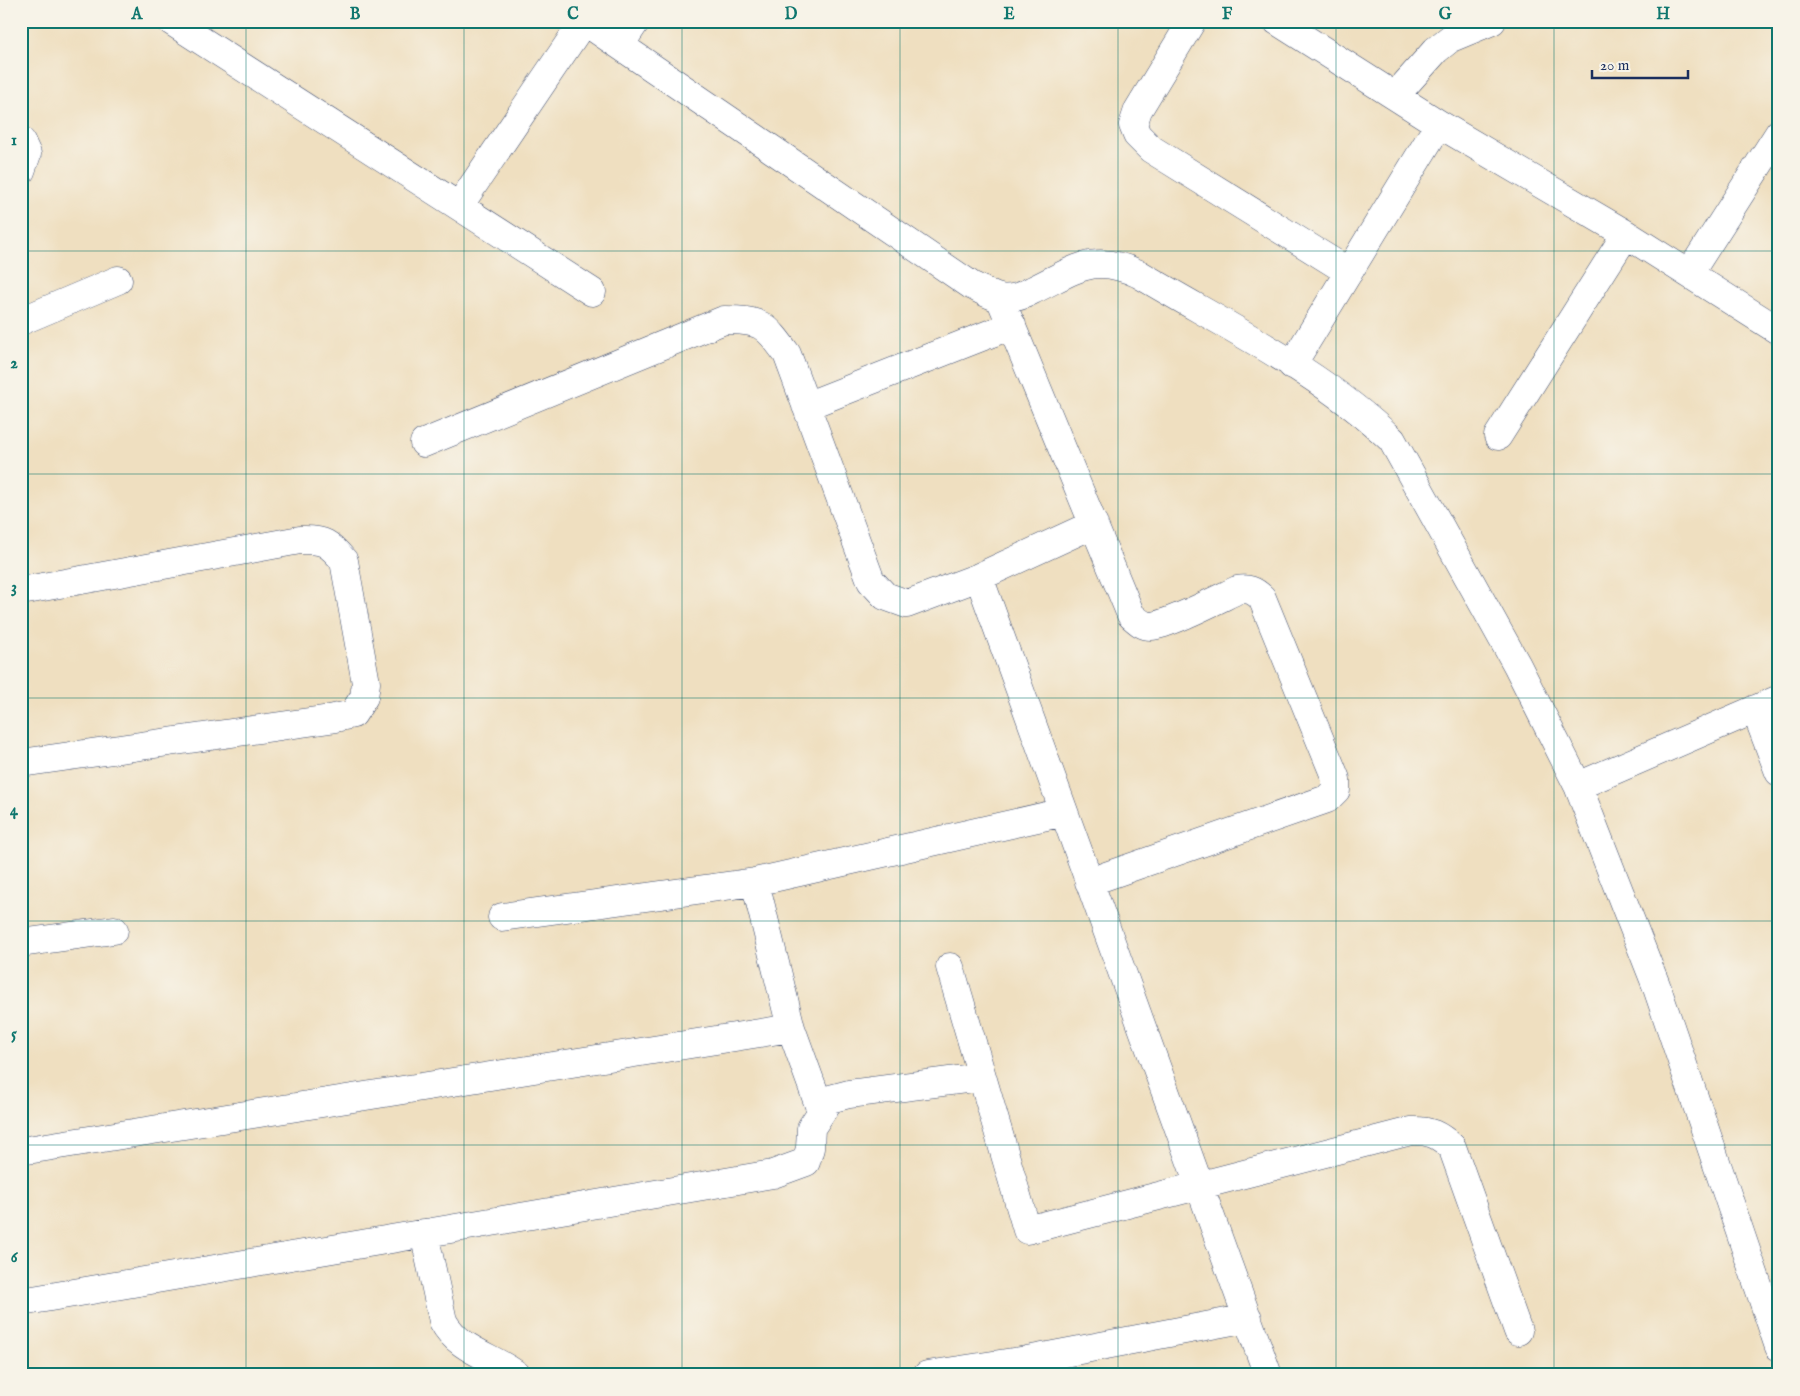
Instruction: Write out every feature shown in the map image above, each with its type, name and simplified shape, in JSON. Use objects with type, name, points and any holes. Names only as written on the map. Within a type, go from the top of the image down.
[{"type":"street","points":[[171,21],[592,292]]},
{"type":"street","points":[[459,206],[584,21],[971,285],[1000,298],[1021,296],[1080,268],[1101,262],[1119,264],[1292,365],[1366,415],[1392,440],[1517,665],[1578,786],[1656,986],[1779,1347]]},
{"type":"street","points":[[620,45],[636,21]]},
{"type":"street","points":[[1192,21],[1138,110],[1133,125],[1137,135],[1151,149],[1349,272]]},
{"type":"street","points":[[1277,21],[1439,124],[1626,234],[1779,331]]},
{"type":"street","points":[[1395,96],[1436,50],[1451,38],[1492,21]]},
{"type":"street","points":[[1292,365],[1439,124]]},
{"type":"street","points":[[1689,274],[1779,133]]},
{"type":"street","points":[[21,141],[27,154],[21,172]]},
{"type":"street","points":[[1498,436],[1626,234]]},
{"type":"street","points":[[21,321],[118,280]]},
{"type":"street","points":[[1000,298],[1132,615],[1141,624],[1150,626],[1165,622],[1237,590],[1247,588],[1255,591],[1262,598],[1336,779],[1336,790],[1327,799],[1089,882]]},
{"type":"street","points":[[424,443],[724,320],[751,320],[771,332],[787,354],[871,582],[885,596],[907,604],[979,577],[1094,524]]},
{"type":"street","points":[[806,406],[1012,325]]},
{"type":"street","points":[[21,591],[300,540],[318,539],[331,546],[344,561],[366,683],[364,698],[353,714],[330,719],[21,763]]},
{"type":"street","points":[[979,577],[1268,1375]]},
{"type":"street","points":[[1578,786],[1767,704],[1779,772]]},
{"type":"street","points":[[502,917],[755,882],[1064,812]]},
{"type":"street","points":[[755,882],[791,1028],[821,1111]]},
{"type":"street","points":[[21,943],[114,930]]},
{"type":"street","points":[[950,967],[981,1077],[1028,1230],[1411,1131],[1428,1130],[1441,1137],[1452,1147],[1518,1331]]},
{"type":"street","points":[[21,1151],[791,1028]]},
{"type":"street","points":[[21,1302],[773,1174],[795,1168],[806,1162],[810,1148],[811,1128],[830,1099],[849,1094],[981,1077]]},
{"type":"street","points":[[424,1234],[443,1321],[448,1330],[456,1340],[506,1366],[517,1375]]},
{"type":"street","points":[[927,1375],[1029,1368],[1248,1318]]}]
